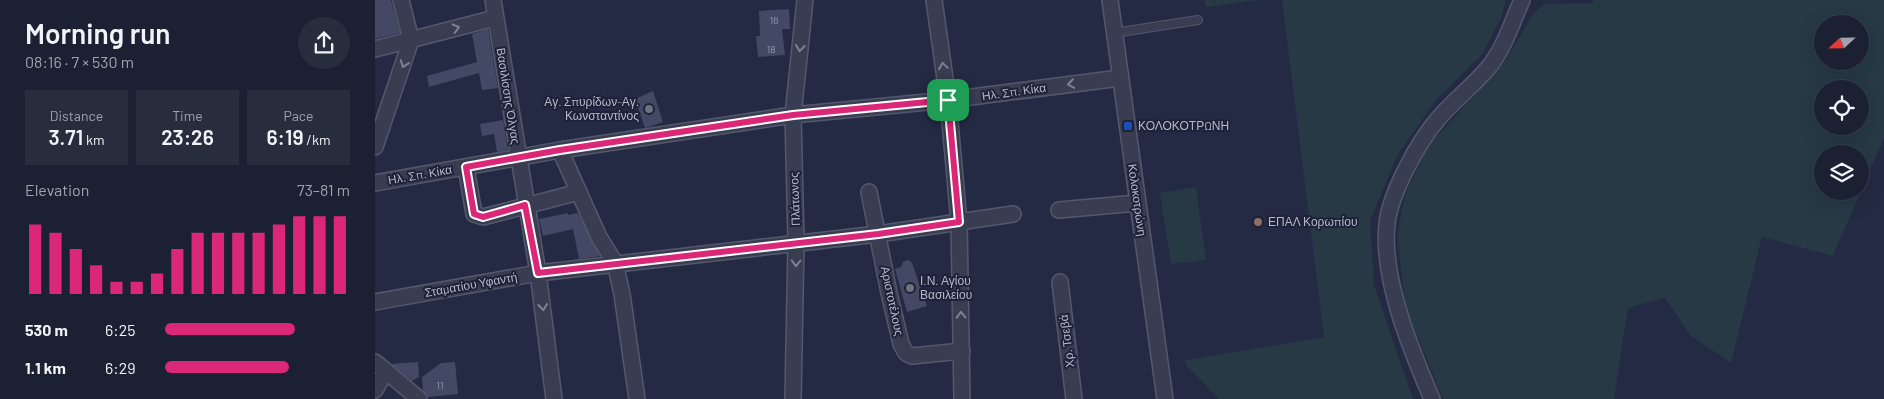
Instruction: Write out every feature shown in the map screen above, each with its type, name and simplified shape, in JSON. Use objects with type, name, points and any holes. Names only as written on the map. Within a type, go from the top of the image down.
[{"type":"street","points":[[375,147],[411,40],[401,0]]},
{"type":"street","name":"Βασιλίσσης Όλγας","points":[[493,0],[517,158],[538,273],[554,399]]},
{"type":"street","name":"Πλάτωνος","points":[[793,399],[796,243],[793,115],[805,0]]},
{"type":"street","points":[[934,0],[948,100],[959,222],[962,399]]},
{"type":"street","name":"Κολοκοτρώνη","points":[[1110,0],[1119,78],[1165,399]]},
{"type":"street","points":[[1432,399],[1402,320],[1387,258],[1387,223],[1399,184],[1413,156],[1437,120],[1490,67],[1523,0]]},
{"type":"street","points":[[375,49],[495,18]]},
{"type":"street","name":"Ηλ. Σπ. Κίκα","points":[[375,183],[560,150],[793,115],[948,100],[1119,78]]},
{"type":"street","points":[[560,150],[599,237],[615,263],[624,304],[637,399]]},
{"type":"street","points":[[466,167],[474,214],[483,217],[579,192]]},
{"type":"street","name":"Αριστοτέλους","points":[[869,192],[889,294],[901,344],[906,353],[912,356],[962,351]]},
{"type":"street","points":[[1059,210],[1137,203]]},
{"type":"street","name":"Σταματίου Υφαντή","points":[[375,302],[538,273],[878,234],[1013,214]]},
{"type":"street","name":"Χρ. Τσεβά","points":[[1060,282],[1074,399]]},
{"type":"street","points":[[375,390],[381,366],[419,399]]},
{"type":"lane","points":[[1114,33],[1198,20]]},
{"type":"shaded area","points":[[1205,0],[1260,0],[1205,7]]},
{"type":"shaded area","points":[[1282,0],[1506,0],[1501,18],[1481,56],[1436,100],[1397,156],[1370,221],[1374,285],[1413,399],[1219,399],[1187,366],[1185,360],[1324,337]]},
{"type":"shaded area","points":[[1594,0],[1884,0],[1884,138],[1869,173],[1869,145],[1814,145],[1814,200],[1857,200],[1833,256],[1762,237],[1731,363],[1691,336],[1665,298],[1628,308],[1614,399],[1443,399],[1405,306],[1397,234],[1405,195],[1428,146],[1503,64],[1533,14],[1544,4],[1592,3]]},
{"type":"shaded area","points":[[1196,187],[1206,260],[1171,264],[1160,193]]},
{"type":"building","points":[[375,0],[391,0],[400,33],[375,39]]},
{"type":"building","points":[[789,9],[790,29],[782,29],[785,55],[758,57],[756,36],[760,36],[759,11]]},
{"type":"building","points":[[488,29],[498,88],[482,90],[479,73],[429,87],[427,76],[477,62],[472,34]]},
{"type":"building","name":"Αγ. Σπυρίδων-Αγ. Κωνσταντίνος","points":[[653,91],[663,122],[645,128],[635,99]]},
{"type":"building","points":[[503,120],[508,150],[497,152],[494,134],[482,136],[480,124]]},
{"type":"building","points":[[568,213],[568,215],[578,213],[600,256],[579,259],[573,229],[543,236],[539,219]]},
{"type":"building","name":"Ι.Ν. Αγίου Βασιλείου","points":[[908,260],[912,263],[927,306],[907,312],[895,269],[901,267],[903,262]]},
{"type":"building","points":[[418,362],[419,377],[412,381],[391,364]]},
{"type":"building","points":[[455,362],[458,394],[428,397],[423,390],[422,377],[441,363]]},
{"type":"place","name":"Αγ. Σπυρίδων-Αγ. Κωνσταντίνος","points":[[649,109]]},
{"type":"place","name":"ΚΟΛΟΚΟΤΡΩΝΗ","points":[[1128,126]]},
{"type":"place","name":"ΕΠΑΛ Κορωπίου","points":[[1258,222]]},
{"type":"place","name":"Ι.Ν. Αγίου Βασιλείου","points":[[910,288]]},
{"type":"route","points":[[948,100],[959,222],[878,234],[538,273],[525,205],[483,217],[474,214],[471,203],[466,167],[560,150],[793,115],[948,100]]}]
